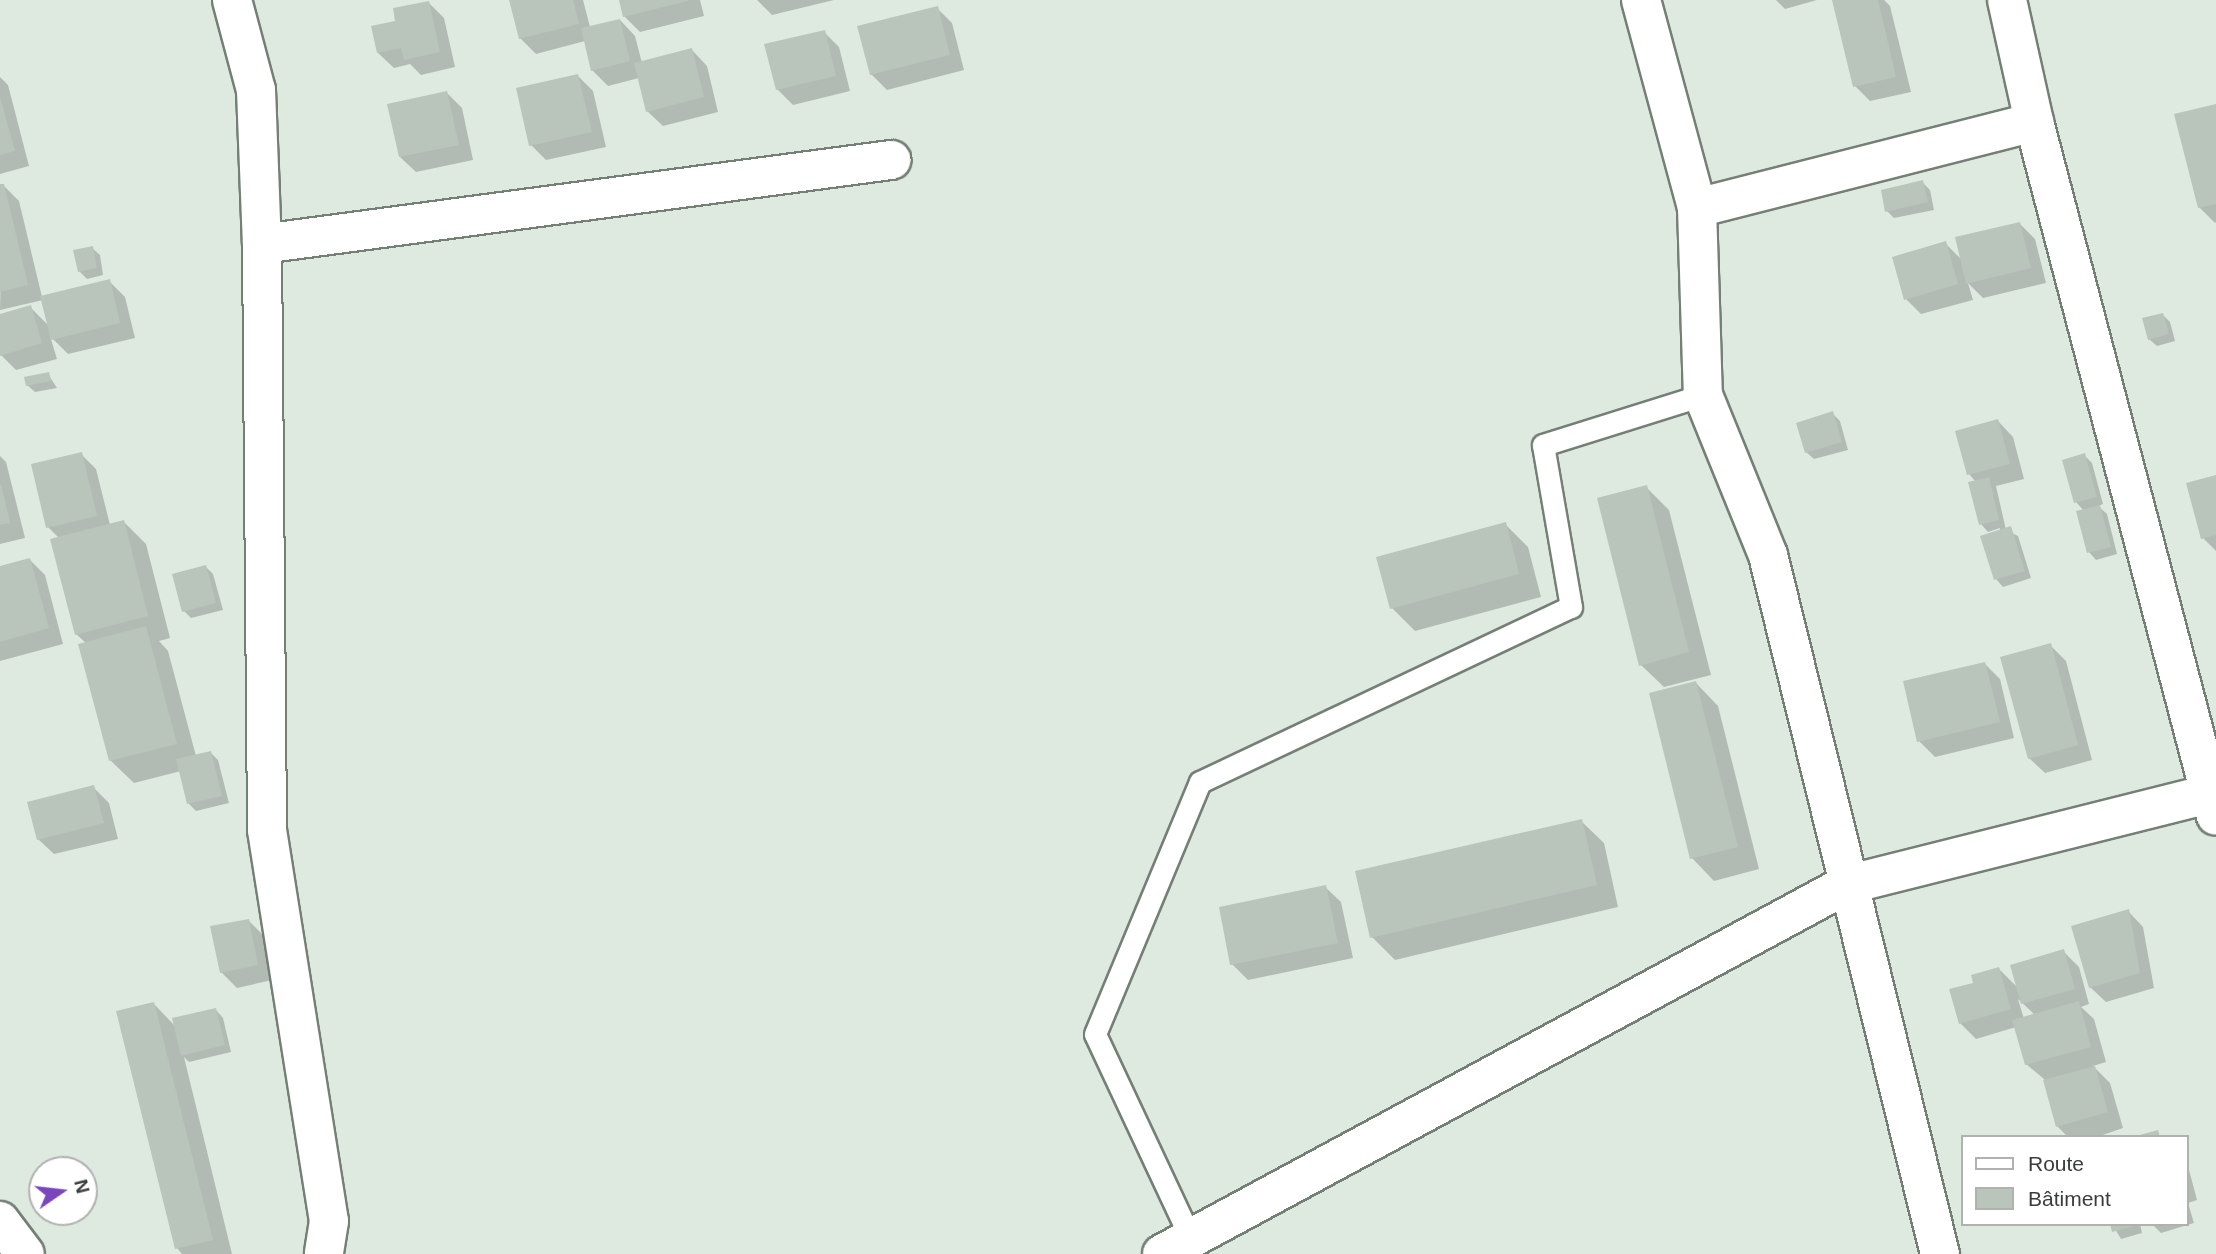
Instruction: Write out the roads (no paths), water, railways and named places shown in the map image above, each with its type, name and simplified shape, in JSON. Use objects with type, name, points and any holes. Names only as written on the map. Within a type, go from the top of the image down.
[{"type":"street","points":[[232,0],[256,89],[262,244],[267,830],[329,1221],[324,1254]]},
{"type":"street","points":[[1641,0],[1697,208],[1703,395],[1768,555],[1846,885],[1940,1254]]},
{"type":"street","points":[[1176,1247],[1846,885],[2214,800],[2034,121],[2007,0]]},
{"type":"street","points":[[1697,208],[2034,121]]},
{"type":"street","points":[[262,244],[891,160]]},
{"type":"street","points":[[0,1221],[25,1254]]},
{"type":"lane","points":[[1176,1247],[1095,1034],[1200,782],[1571,607],[1543,445],[1703,395]]}]
